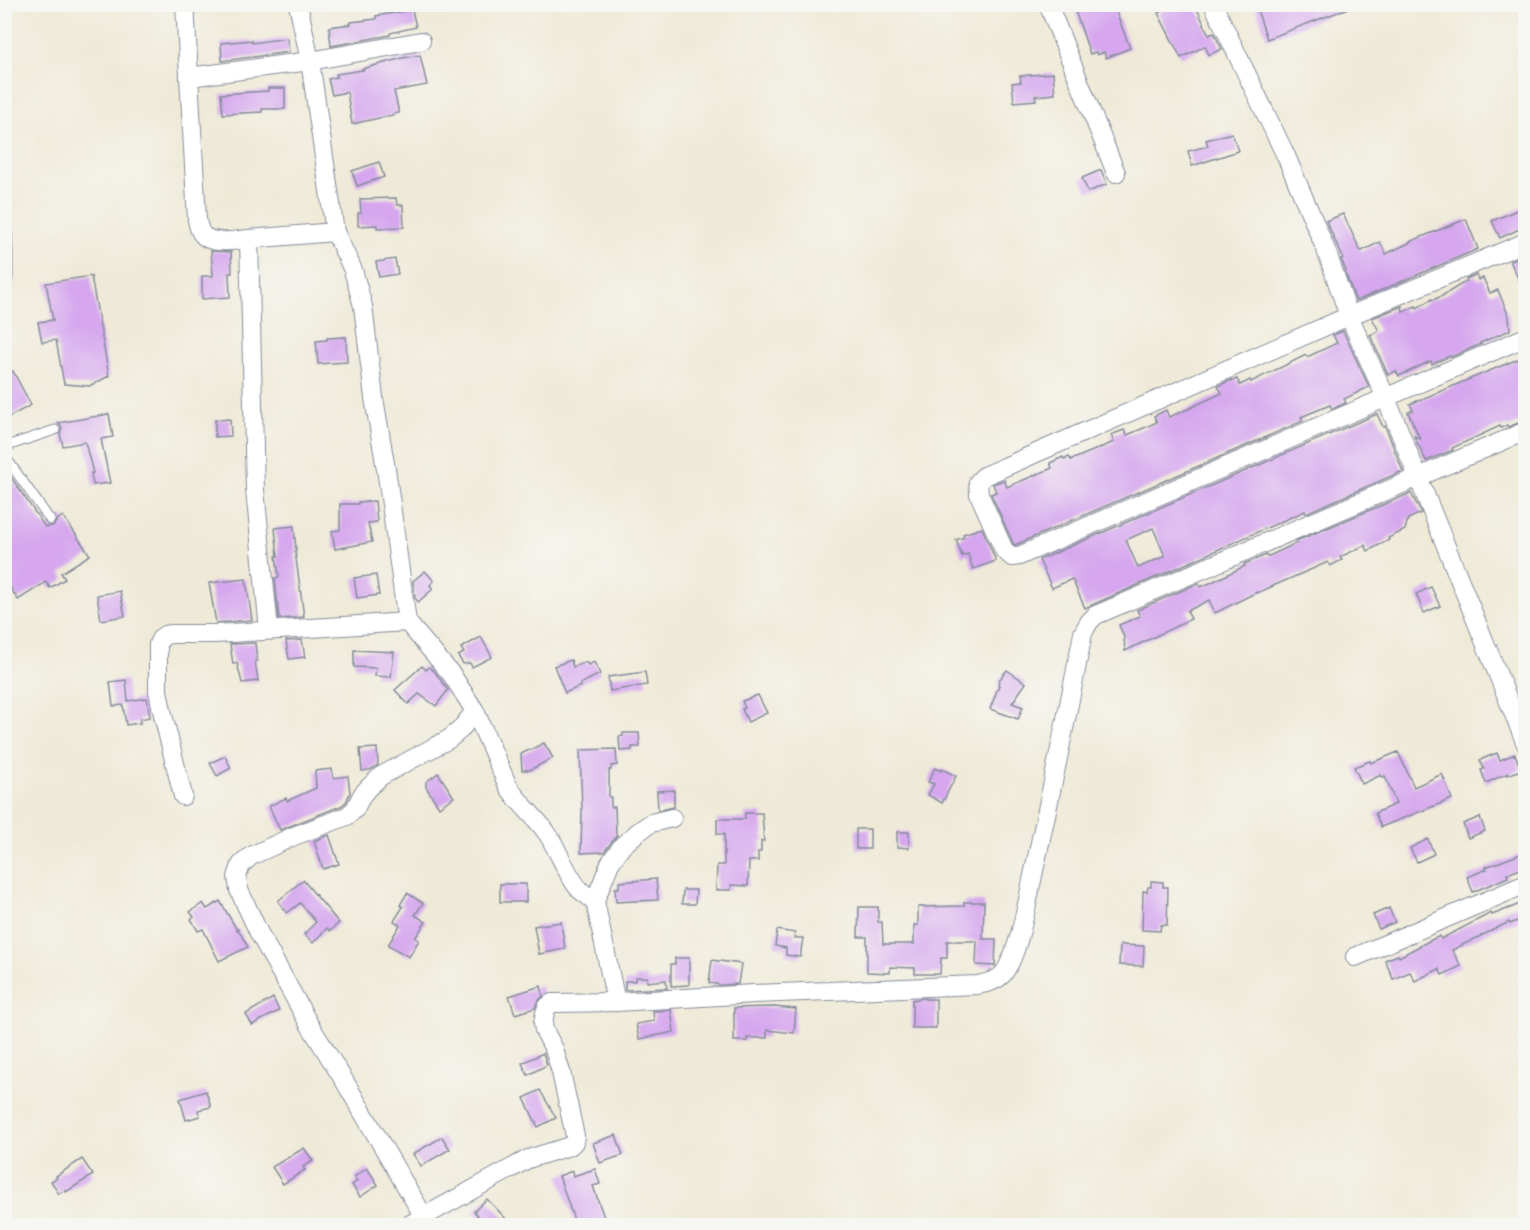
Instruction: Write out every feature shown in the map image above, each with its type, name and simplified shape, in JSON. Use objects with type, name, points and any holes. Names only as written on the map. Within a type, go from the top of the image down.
[{"type":"street","points":[[185,4],[197,220],[200,232],[208,239],[222,241],[335,232]]},
{"type":"street","points":[[298,4],[310,61],[335,232],[353,270],[363,306],[407,622],[452,675],[475,711],[515,797],[549,837],[580,890],[595,901]]},
{"type":"street","points":[[1048,4],[1116,173]]},
{"type":"street","points":[[1213,4],[1286,156],[1326,250],[1349,316],[1386,398],[1526,744]]},
{"type":"street","points":[[189,77],[310,61],[421,41]]},
{"type":"street","points":[[249,239],[255,490],[268,630]]},
{"type":"street","points":[[1526,242],[1349,316],[984,476],[978,482],[979,494],[1004,550],[1012,557],[1028,553],[1526,337]]},
{"type":"street","points":[[407,1226],[528,1159],[564,1149],[574,1143],[575,1136],[561,1072],[554,1049],[544,1030],[545,1013],[547,1007],[552,1003],[977,985],[993,981],[1002,975],[1011,960],[1020,931],[1083,633],[1089,622],[1096,615],[1526,431]]},
{"type":"street","points":[[183,796],[158,691],[158,644],[161,638],[172,634],[407,622]]},
{"type":"street","points":[[424,1217],[309,1024],[259,933],[239,890],[237,876],[241,865],[251,856],[294,836],[347,816],[355,809],[362,795],[381,776],[449,739],[460,730],[475,711]]},
{"type":"street","points":[[616,1002],[595,901],[610,863],[622,846],[651,823],[672,818]]},
{"type":"street","points":[[1355,957],[1526,884]]},
{"type":"lane","points":[[4,158],[8,278],[4,297]]},
{"type":"lane","points":[[4,447],[55,430]]},
{"type":"lane","points":[[5,457],[50,520]]},
{"type":"building","points":[[1085,4],[1113,4],[1130,48],[1106,58],[1104,52],[1097,55],[1096,52],[1090,54],[1074,8]]},
{"type":"building","points":[[1176,4],[1195,4],[1209,35],[1214,33],[1222,49],[1209,55],[1205,46],[1181,58],[1158,13]]},
{"type":"building","points":[[1255,4],[1354,4],[1354,6],[1267,39]]},
{"type":"building","points":[[412,10],[416,27],[390,33],[390,35],[331,46],[329,27]]},
{"type":"building","points":[[287,38],[289,52],[222,61],[221,43],[252,40],[252,43]]},
{"type":"building","points":[[420,55],[427,85],[394,91],[399,113],[352,124],[347,92],[332,95],[328,79],[337,77],[336,74],[363,70]]},
{"type":"building","points":[[1053,73],[1055,94],[1035,96],[1036,100],[1014,102],[1012,83],[1021,82],[1020,76]]},
{"type":"building","points":[[268,88],[285,88],[285,109],[262,109],[262,112],[223,114],[221,94],[268,91]]},
{"type":"building","points":[[1232,133],[1238,151],[1192,166],[1188,151],[1208,146],[1206,140]]},
{"type":"building","points":[[379,162],[384,177],[357,186],[352,171]]},
{"type":"building","points":[[1101,170],[1107,184],[1088,192],[1082,178]]},
{"type":"building","points":[[396,198],[397,205],[403,205],[404,227],[358,226],[358,213],[361,213],[360,199]]},
{"type":"building","points":[[1526,206],[1526,226],[1500,238],[1492,221]]},
{"type":"building","points":[[1343,214],[1362,251],[1380,242],[1386,254],[1466,219],[1478,249],[1356,301],[1341,259],[1343,258],[1326,221]]},
{"type":"building","points":[[211,251],[231,252],[230,297],[202,299],[202,276],[213,276]]},
{"type":"building","points":[[1526,254],[1526,295],[1510,261]]},
{"type":"building","points":[[395,259],[398,274],[379,277],[376,262]]},
{"type":"building","points":[[1476,275],[1478,280],[1483,278],[1490,293],[1498,290],[1509,317],[1510,330],[1451,357],[1432,364],[1431,361],[1399,376],[1396,371],[1388,375],[1370,335],[1379,331],[1372,318],[1402,306],[1403,312],[1416,306],[1417,308]]},
{"type":"building","points":[[91,276],[109,376],[90,386],[64,384],[56,340],[42,342],[38,322],[53,320],[46,283]]},
{"type":"building","points":[[1343,331],[1369,387],[1344,399],[1346,403],[1332,409],[1330,405],[1301,417],[1303,421],[1015,545],[1013,543],[991,494],[996,492],[993,484],[1004,480],[1007,487],[1052,468],[1050,463],[1063,457],[1064,459],[1069,457],[1071,460],[1114,442],[1111,435],[1124,430],[1127,435],[1144,428],[1157,422],[1154,416],[1166,410],[1169,417],[1188,409],[1222,393],[1218,386],[1231,380],[1237,379],[1240,385],[1250,380],[1251,382],[1306,355],[1307,357],[1337,343],[1333,335]]},
{"type":"building","points":[[346,337],[347,362],[318,364],[316,341]]},
{"type":"building","points":[[1518,359],[1526,377],[1526,420],[1508,427],[1507,425],[1501,428],[1500,426],[1426,461],[1414,436],[1420,439],[1408,412],[1413,410],[1410,404]]},
{"type":"building","points":[[13,371],[31,405],[4,420],[4,376]]},
{"type":"building","points":[[109,414],[113,437],[101,439],[110,483],[93,485],[91,473],[93,473],[85,442],[63,446],[60,434],[62,428],[58,423]]},
{"type":"building","points":[[1377,414],[1383,427],[1385,426],[1403,471],[1306,513],[1305,511],[1085,608],[1072,579],[1052,588],[1039,560]],"holes":[[[1153,528],[1165,556],[1138,568],[1126,540]]]},
{"type":"building","points":[[230,419],[231,436],[215,437],[215,420]]},
{"type":"building","points":[[4,467],[45,527],[53,526],[63,516],[90,555],[61,573],[65,579],[50,588],[46,582],[18,600],[4,578]]},
{"type":"building","points":[[1411,493],[1421,513],[1408,519],[1405,530],[1388,538],[1389,540],[1368,551],[1365,545],[1340,557],[1342,560],[1330,566],[1328,562],[1257,592],[1215,613],[1209,600],[1187,611],[1191,619],[1125,651],[1124,637],[1119,625],[1140,616],[1137,610],[1199,583],[1200,587],[1208,584],[1245,566],[1244,564],[1266,555],[1267,557],[1297,543],[1296,541]]},
{"type":"building","points":[[375,501],[377,522],[368,523],[372,542],[335,549],[332,531],[340,530],[340,504]]},
{"type":"building","points":[[294,526],[304,617],[279,619],[275,578],[279,577],[275,528]]},
{"type":"building","points":[[982,528],[996,561],[973,569],[968,554],[962,556],[956,540],[964,537],[963,534]]},
{"type":"building","points":[[425,571],[434,581],[430,585],[433,589],[418,602],[415,598],[413,581]]},
{"type":"building","points":[[376,575],[379,595],[357,598],[354,578]]},
{"type":"building","points":[[246,579],[252,620],[216,623],[209,583]]},
{"type":"building","points":[[1431,587],[1440,606],[1424,613],[1416,594]]},
{"type":"building","points":[[120,591],[125,616],[101,620],[97,595]]},
{"type":"building","points":[[481,637],[492,657],[472,667],[470,663],[463,664],[458,656],[464,653],[461,648]]},
{"type":"building","points":[[302,640],[305,657],[289,659],[286,641]]},
{"type":"building","points":[[255,643],[258,681],[242,683],[237,663],[233,664],[230,644]]},
{"type":"building","points":[[354,650],[394,652],[391,677],[375,676],[376,668],[354,667]]},
{"type":"building","points":[[571,660],[573,667],[586,662],[588,665],[594,662],[600,674],[565,693],[554,666]]},
{"type":"building","points":[[422,666],[426,670],[429,667],[435,672],[448,690],[436,706],[419,694],[408,704],[395,690]]},
{"type":"building","points":[[1007,670],[1026,683],[1012,703],[1023,707],[1018,719],[990,709],[999,680]]},
{"type":"building","points":[[645,672],[647,685],[610,691],[608,677]]},
{"type":"building","points":[[126,680],[128,701],[147,698],[150,717],[140,719],[140,723],[126,725],[123,705],[113,706],[110,682]]},
{"type":"building","points":[[758,695],[767,713],[748,722],[742,709],[745,708],[742,701]]},
{"type":"building","points":[[623,733],[639,733],[640,747],[620,751],[619,737],[623,736]]},
{"type":"building","points":[[544,743],[553,758],[530,770],[522,770],[521,754]]},
{"type":"building","points":[[377,748],[378,765],[370,770],[362,771],[360,749]]},
{"type":"building","points":[[616,749],[617,765],[611,766],[609,770],[609,797],[611,797],[611,807],[615,807],[617,835],[604,852],[581,853],[580,750]]},
{"type":"building","points":[[1398,752],[1414,787],[1442,774],[1452,799],[1381,827],[1375,813],[1396,804],[1385,776],[1381,775],[1362,784],[1354,767]]},
{"type":"building","points":[[1497,753],[1500,760],[1515,754],[1521,770],[1486,783],[1480,760]]},
{"type":"building","points":[[225,756],[231,768],[217,776],[210,763]]},
{"type":"building","points":[[935,768],[956,776],[942,803],[928,795],[934,784],[928,782]]},
{"type":"building","points":[[332,769],[333,778],[348,776],[350,793],[346,802],[280,830],[269,806],[316,788],[315,771]]},
{"type":"building","points":[[438,773],[454,797],[439,807],[426,787],[426,782]]},
{"type":"building","points":[[674,790],[674,807],[658,810],[657,791]]},
{"type":"building","points":[[745,813],[762,813],[764,841],[761,841],[758,861],[749,861],[748,886],[731,885],[731,890],[716,890],[717,865],[724,865],[724,834],[717,834],[717,819],[745,819]]},
{"type":"building","points":[[1480,817],[1485,831],[1468,838],[1463,824]]},
{"type":"building","points":[[856,829],[870,829],[870,849],[856,849]]},
{"type":"building","points":[[897,832],[909,832],[909,848],[897,847]]},
{"type":"building","points":[[329,835],[339,864],[323,869],[314,841]]},
{"type":"building","points":[[1428,839],[1434,854],[1417,862],[1410,848]]},
{"type":"building","points":[[1526,852],[1526,867],[1473,892],[1467,877]]},
{"type":"building","points":[[656,879],[658,900],[616,902],[615,888],[619,888],[619,882]]},
{"type":"building","points":[[303,880],[339,923],[330,931],[327,928],[313,943],[304,934],[316,922],[300,903],[287,913],[278,901]]},
{"type":"building","points":[[1151,881],[1163,882],[1163,887],[1168,887],[1167,925],[1161,925],[1160,931],[1142,930],[1143,891],[1147,892],[1148,887],[1151,887]]},
{"type":"building","points":[[500,884],[526,884],[526,902],[500,902]]},
{"type":"building","points":[[683,890],[696,890],[695,904],[682,904]]},
{"type":"building","points":[[407,893],[423,903],[415,915],[426,922],[415,938],[419,940],[409,957],[388,945],[400,925],[394,921],[403,907],[400,905]]},
{"type":"building","points":[[220,901],[248,947],[219,961],[203,929],[198,931],[190,912],[203,903],[207,909]]},
{"type":"building","points":[[964,902],[984,902],[983,939],[996,939],[995,966],[976,965],[977,941],[947,941],[947,958],[941,958],[940,974],[915,974],[915,968],[890,967],[890,973],[867,972],[867,937],[858,937],[859,907],[878,907],[878,922],[882,922],[883,944],[914,944],[914,925],[918,925],[918,907],[964,906]]},
{"type":"building","points":[[1520,904],[1526,917],[1510,924],[1509,922],[1452,950],[1461,966],[1442,975],[1439,969],[1415,981],[1410,972],[1393,979],[1385,960],[1398,955],[1399,957],[1440,936],[1441,939],[1491,913],[1492,915]]},
{"type":"building","points":[[1389,908],[1395,922],[1379,929],[1373,915]]},
{"type":"building","points":[[561,922],[565,949],[539,954],[534,926]]},
{"type":"building","points":[[777,930],[795,933],[794,938],[803,938],[800,957],[786,955],[786,948],[775,946]]},
{"type":"building","points":[[1120,945],[1144,946],[1143,966],[1119,965]]},
{"type":"building","points":[[675,958],[689,958],[689,985],[671,986],[671,964],[675,964]]},
{"type":"building","points":[[712,960],[741,964],[738,984],[709,983]]},
{"type":"building","points":[[635,977],[647,977],[647,982],[666,980],[667,988],[625,990],[625,981],[635,981]]},
{"type":"building","points":[[541,986],[543,996],[535,1008],[515,1014],[509,996]]},
{"type":"building","points":[[273,998],[279,1011],[252,1025],[246,1014]]},
{"type":"building","points":[[936,999],[936,1028],[912,1028],[912,1000]]},
{"type":"building","points":[[734,1008],[796,1009],[794,1033],[767,1030],[767,1038],[747,1038],[747,1041],[734,1041]]},
{"type":"building","points":[[671,1010],[674,1032],[639,1039],[636,1024],[654,1021],[653,1011]]},
{"type":"building","points":[[543,1053],[547,1065],[528,1075],[522,1063]]},
{"type":"building","points":[[540,1090],[556,1118],[538,1127],[524,1098]]},
{"type":"building","points":[[206,1091],[211,1107],[198,1110],[200,1116],[186,1120],[180,1099]]},
{"type":"building","points":[[616,1135],[623,1155],[600,1163],[593,1143]]},
{"type":"building","points":[[442,1137],[450,1149],[421,1166],[413,1154]]},
{"type":"building","points":[[304,1148],[313,1161],[303,1167],[305,1170],[283,1184],[272,1167]]},
{"type":"building","points":[[82,1159],[93,1175],[59,1194],[51,1181]]},
{"type":"building","points":[[367,1168],[378,1185],[360,1197],[352,1185],[357,1181],[354,1177]]},
{"type":"building","points":[[595,1169],[600,1184],[593,1186],[606,1223],[598,1226],[576,1226],[559,1176],[572,1171],[573,1176]]},
{"type":"building","points":[[487,1199],[513,1226],[473,1226],[480,1219],[474,1211]]}]
